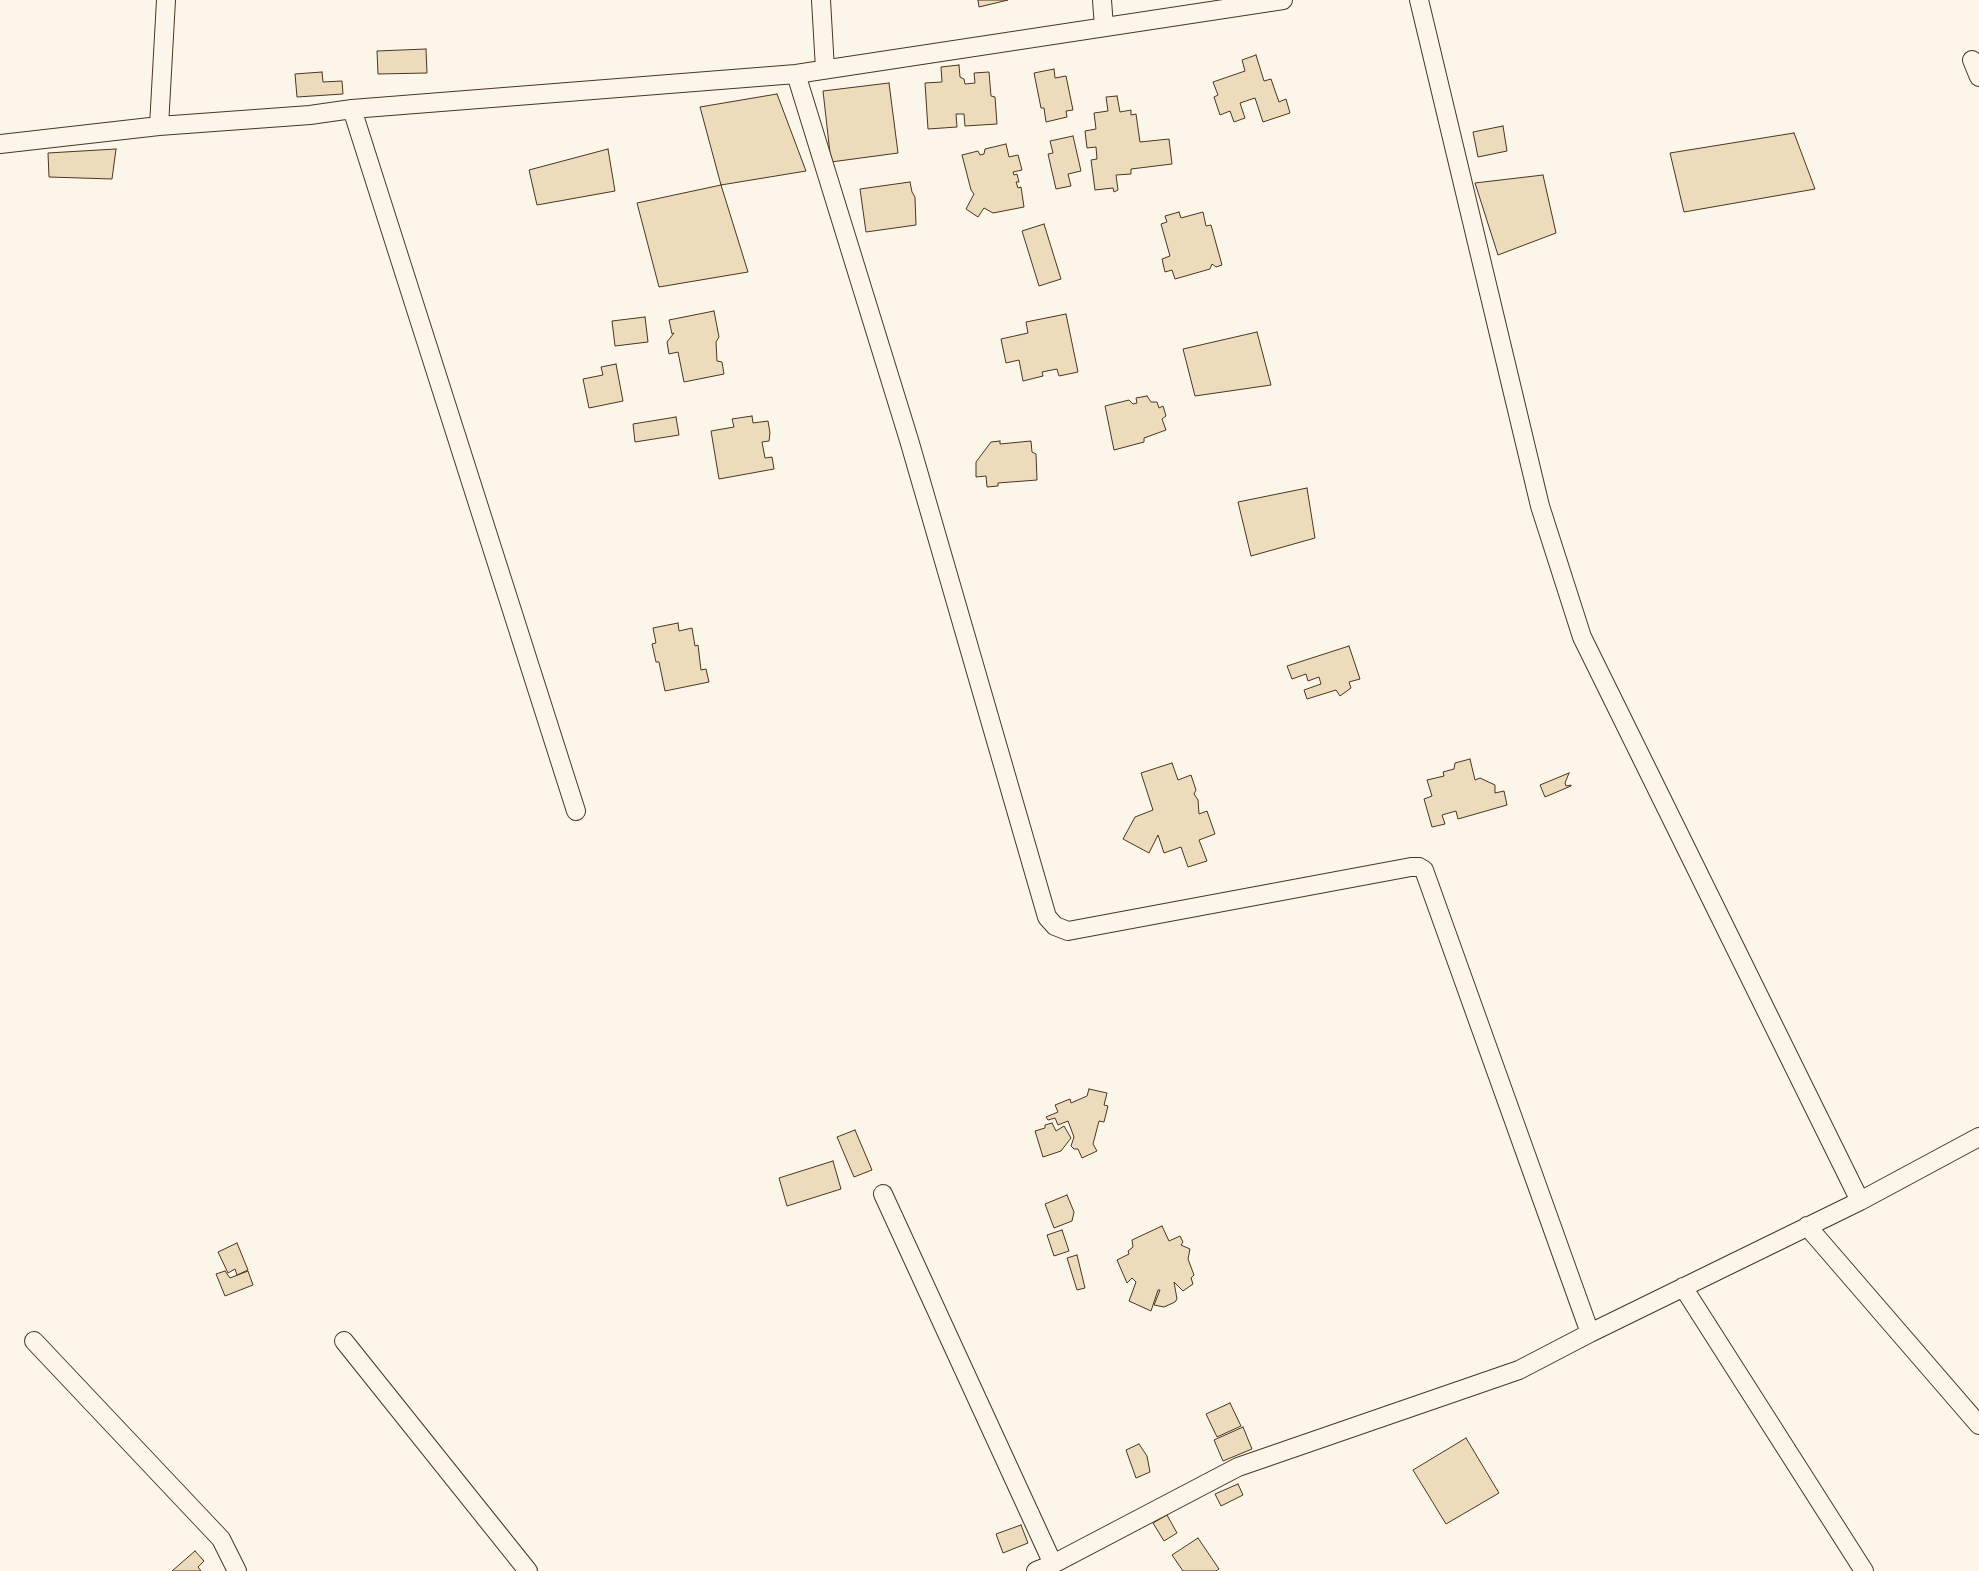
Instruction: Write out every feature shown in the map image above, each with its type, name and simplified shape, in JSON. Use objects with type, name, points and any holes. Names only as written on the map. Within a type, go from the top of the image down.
[{"type":"street","points":[[159,126],[166,0]]},
{"type":"street","points":[[821,0],[825,69]]},
{"type":"street","points":[[1102,0],[1104,26]]},
{"type":"street","points":[[0,144],[159,126],[310,115],[352,109],[796,74],[1283,0]]},
{"type":"street","points":[[1419,0],[1540,506],[1582,637],[1860,1201]]},
{"type":"street","points":[[796,74],[909,440],[1046,917],[1055,926],[1068,931],[1412,866],[1424,870],[1590,1332]]},
{"type":"street","points":[[352,109],[576,811]]},
{"type":"street","points":[[1036,1571],[1053,1564],[1238,1467],[1520,1370],[1590,1332],[1860,1201],[1979,1137]]},
{"type":"street","points":[[883,1194],[1053,1564]]},
{"type":"street","points":[[1807,1226],[1979,1425]]},
{"type":"street","points":[[1683,1287],[1864,1571]]},
{"type":"street","points":[[34,1341],[221,1539],[237,1571]]},
{"type":"street","points":[[344,1341],[528,1571]]},
{"type":"building","points":[[978,0],[1008,0],[979,7]]},
{"type":"building","points":[[426,49],[427,73],[378,74],[377,51]]},
{"type":"building","points":[[1256,55],[1264,81],[1271,79],[1279,102],[1286,99],[1290,113],[1263,122],[1255,98],[1240,103],[1245,118],[1234,122],[1230,111],[1220,115],[1214,97],[1218,95],[1213,82],[1245,71],[1242,60]]},
{"type":"building","points":[[959,65],[960,77],[964,79],[965,84],[975,83],[974,73],[989,72],[991,96],[995,97],[997,124],[965,126],[964,114],[956,114],[957,127],[928,129],[925,83],[942,82],[941,67]]},
{"type":"building","points":[[1054,69],[1055,78],[1066,76],[1073,110],[1066,111],[1067,117],[1046,122],[1044,108],[1041,108],[1034,73]]},
{"type":"building","points":[[322,72],[323,82],[342,81],[343,94],[297,97],[295,74]]},
{"type":"building","points":[[889,83],[898,153],[831,162],[823,91]]},
{"type":"building","points":[[777,94],[806,171],[721,185],[700,107]]},
{"type":"building","points":[[1117,96],[1120,112],[1131,110],[1131,115],[1136,114],[1140,142],[1169,139],[1172,164],[1131,169],[1131,174],[1116,175],[1118,190],[1114,192],[1113,188],[1095,190],[1091,160],[1097,159],[1096,147],[1087,148],[1085,131],[1096,129],[1094,113],[1108,111],[1106,97]]},
{"type":"building","points":[[1503,126],[1507,151],[1478,157],[1473,132]]},
{"type":"building","points":[[1794,133],[1815,189],[1684,212],[1670,153]]},
{"type":"building","points":[[1073,136],[1081,171],[1068,174],[1071,186],[1056,189],[1048,154],[1053,153],[1050,141]]},
{"type":"building","points":[[1006,144],[1009,157],[1018,155],[1022,170],[1013,172],[1014,175],[1017,174],[1019,182],[1016,182],[1018,188],[1021,187],[1024,207],[993,213],[984,208],[978,217],[966,209],[974,194],[971,190],[962,155],[978,151],[980,155],[984,154],[985,149]]},
{"type":"building","points":[[116,149],[112,179],[49,177],[48,153]]},
{"type":"building","points":[[608,149],[615,191],[537,205],[529,170]]},
{"type":"building","points":[[1543,175],[1556,233],[1498,255],[1475,183]]},
{"type":"building","points":[[910,182],[915,197],[916,225],[866,232],[860,189]]},
{"type":"building","points":[[721,185],[748,272],[659,287],[637,203]]},
{"type":"building","points":[[1179,212],[1181,218],[1203,212],[1206,226],[1211,225],[1222,265],[1216,267],[1212,264],[1210,269],[1175,279],[1172,270],[1165,272],[1162,259],[1170,256],[1161,224],[1167,222],[1165,216]]},
{"type":"building","points":[[1044,224],[1061,279],[1039,286],[1022,231]]},
{"type":"building","points":[[714,311],[719,337],[716,342],[717,361],[722,362],[724,374],[684,382],[678,352],[669,354],[667,342],[674,333],[672,334],[669,320]]},
{"type":"building","points":[[1066,314],[1078,372],[1059,376],[1057,369],[1042,372],[1043,376],[1023,381],[1019,360],[1006,363],[1001,339],[1028,333],[1026,322]]},
{"type":"building","points":[[645,317],[648,342],[615,346],[612,321]]},
{"type":"building","points":[[1257,332],[1271,385],[1195,396],[1183,349]]},
{"type":"building","points":[[616,364],[623,401],[589,408],[583,379],[603,375],[601,367]]},
{"type":"building","points":[[1147,396],[1151,402],[1157,402],[1159,408],[1163,406],[1166,416],[1162,419],[1166,430],[1144,438],[1144,442],[1114,450],[1105,406],[1129,400],[1133,404],[1137,403],[1136,398]]},
{"type":"building","points":[[752,416],[753,423],[768,421],[769,441],[762,442],[765,458],[772,457],[774,469],[719,479],[711,431],[734,427],[732,419]]},
{"type":"building","points":[[676,417],[679,435],[635,442],[633,424]]},
{"type":"building","points":[[1000,441],[1000,444],[1031,441],[1032,452],[1036,454],[1037,480],[998,483],[998,486],[987,487],[986,476],[976,477],[976,462],[991,442]]},
{"type":"building","points":[[1307,488],[1315,538],[1251,556],[1238,502]]},
{"type":"building","points":[[678,623],[679,631],[692,628],[695,646],[698,645],[701,670],[706,669],[709,682],[665,691],[659,662],[656,662],[652,644],[656,643],[653,628]]},
{"type":"building","points":[[1349,646],[1360,679],[1349,682],[1351,688],[1340,696],[1336,690],[1307,699],[1304,690],[1321,684],[1319,677],[1308,681],[1306,674],[1292,679],[1287,666]]},
{"type":"building","points":[[1470,759],[1475,780],[1480,778],[1495,785],[1495,793],[1504,791],[1507,805],[1458,819],[1456,811],[1442,815],[1445,824],[1432,827],[1424,799],[1432,796],[1427,780],[1444,776],[1443,772],[1454,769],[1455,763]]},
{"type":"building","points":[[1172,763],[1178,780],[1191,775],[1196,790],[1194,794],[1198,800],[1199,814],[1207,811],[1215,834],[1199,840],[1207,861],[1188,867],[1181,847],[1164,853],[1158,835],[1149,853],[1123,839],[1135,817],[1153,810],[1141,773]]},
{"type":"building","points":[[1569,773],[1565,783],[1566,786],[1571,786],[1545,797],[1540,785]]},
{"type":"building","points":[[1089,1089],[1107,1093],[1104,1105],[1108,1106],[1104,1122],[1099,1121],[1093,1144],[1097,1151],[1082,1158],[1078,1149],[1074,1149],[1071,1146],[1074,1137],[1068,1121],[1058,1125],[1055,1118],[1048,1120],[1046,1117],[1058,1112],[1055,1105],[1070,1099],[1071,1103],[1087,1096]]},
{"type":"building","points":[[1052,1123],[1056,1131],[1064,1126],[1071,1138],[1061,1151],[1043,1157],[1035,1131],[1045,1128],[1045,1125]]},
{"type":"building","points":[[855,1130],[872,1170],[854,1177],[837,1137]]},
{"type":"building","points":[[833,1161],[841,1189],[787,1206],[779,1178]]},
{"type":"building","points":[[1067,1195],[1074,1212],[1072,1221],[1054,1228],[1045,1204]]},
{"type":"building","points":[[1162,1226],[1169,1241],[1180,1236],[1183,1242],[1181,1245],[1190,1249],[1188,1259],[1194,1275],[1191,1278],[1193,1284],[1183,1291],[1174,1282],[1177,1299],[1175,1302],[1164,1307],[1154,1305],[1160,1290],[1158,1290],[1151,1311],[1129,1301],[1136,1282],[1132,1278],[1127,1283],[1117,1260],[1129,1254],[1128,1251],[1133,1247],[1132,1240]]},
{"type":"building","points":[[1062,1230],[1069,1251],[1054,1256],[1047,1235]]},
{"type":"building","points":[[237,1243],[248,1270],[237,1275],[235,1269],[228,1273],[218,1252]]},
{"type":"building","points":[[1077,1255],[1085,1288],[1077,1290],[1067,1258]]},
{"type":"building","points":[[225,1271],[230,1278],[248,1271],[253,1285],[225,1296],[216,1274]]},
{"type":"building","points":[[1230,1403],[1241,1426],[1217,1437],[1206,1414]]},
{"type":"building","points":[[1243,1427],[1252,1449],[1223,1461],[1214,1440]]},
{"type":"building","points":[[1466,1438],[1499,1493],[1446,1524],[1413,1470]]},
{"type":"building","points":[[1139,1444],[1147,1456],[1150,1472],[1136,1478],[1126,1450]]},
{"type":"building","points":[[1238,1484],[1243,1495],[1221,1506],[1215,1494]]},
{"type":"building","points":[[1167,1515],[1177,1533],[1164,1541],[1153,1523]]},
{"type":"building","points":[[1021,1525],[1028,1543],[1003,1553],[996,1534]]},
{"type":"building","points":[[1198,1538],[1219,1569],[1216,1571],[1183,1571],[1172,1555]]},
{"type":"building","points":[[195,1551],[204,1561],[198,1567],[201,1571],[172,1571]]}]
